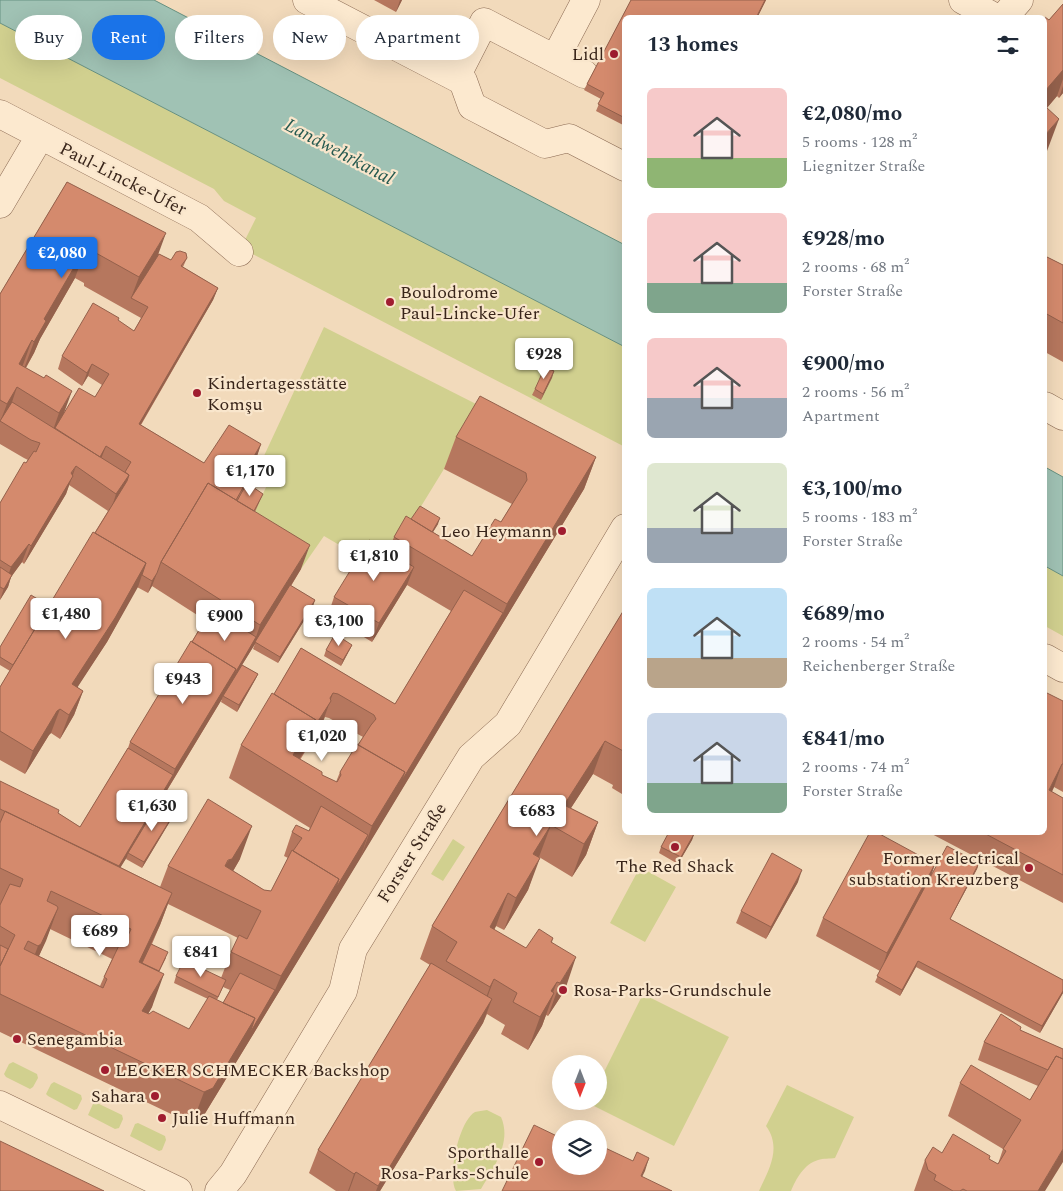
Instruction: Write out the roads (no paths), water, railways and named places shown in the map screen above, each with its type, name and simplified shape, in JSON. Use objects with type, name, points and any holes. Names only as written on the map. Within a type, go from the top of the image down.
[{"type":"street","points":[[308,0],[463,81],[472,106],[545,144],[569,138],[622,165]]},
{"type":"street","points":[[555,59],[586,0]]},
{"type":"street","points":[[963,0],[990,15]]},
{"type":"street","points":[[1005,15],[1018,0]]},
{"type":"street","points":[[456,77],[484,22],[584,74]]},
{"type":"street","name":"Paul-Lincke-Ufer","points":[[0,114],[199,218],[239,252]]},
{"type":"street","points":[[0,204],[40,136]]},
{"type":"street","points":[[1047,407],[1063,416]]},
{"type":"street","name":"Forster Straße","points":[[219,1191],[233,1174],[343,991],[353,949],[471,757],[508,724],[622,533]]},
{"type":"street","points":[[1047,659],[1063,668]]},
{"type":"street","points":[[0,1105],[178,1191]]},
{"type":"water","name":"Landwehrkanal","points":[[0,0],[154,0],[183,15],[175,15],[175,60],[263,60],[263,57],[622,243],[622,345],[71,60],[82,60],[82,15],[15,15],[15,31],[0,23]]},
{"type":"water","points":[[1047,468],[1063,477],[1063,576],[1047,567]]},
{"type":"place","name":"Lidl","points":[[614,54]]},
{"type":"place","name":"Boulodrome Paul-Lincke-Ufer","points":[[390,302]]},
{"type":"place","name":"Kindertagesstätte Komşu","points":[[197,393]]},
{"type":"place","name":"Leo Heymann","points":[[562,531]]},
{"type":"place","name":"The Red Shack","points":[[675,847]]},
{"type":"place","name":"Former electrical substation Kreuzberg","points":[[1029,868]]},
{"type":"place","name":"Rosa-Parks-Grundschule","points":[[563,990]]},
{"type":"place","name":"Senegambia","points":[[17,1039]]},
{"type":"place","name":"LECKER SCHMECKER Backshop","points":[[105,1070]]},
{"type":"place","name":"Sahara","points":[[155,1096]]},
{"type":"place","name":"Julie Huffmann","points":[[162,1118]]},
{"type":"place","name":"Sporthalle Rosa-Parks-Schule","points":[[539,1162]]}]
